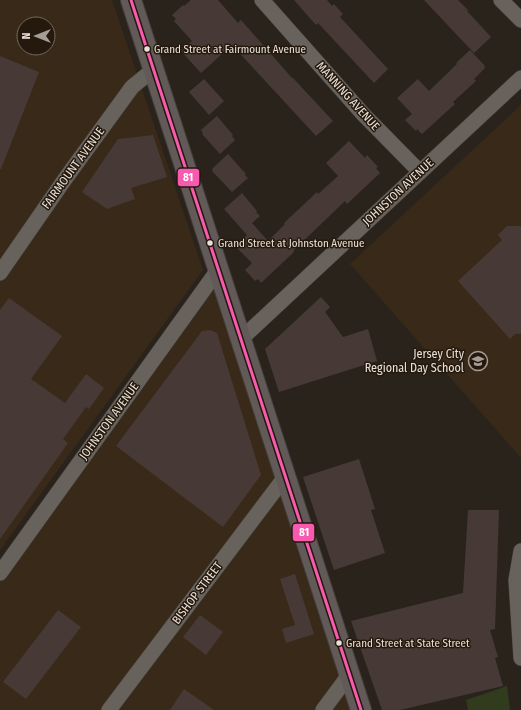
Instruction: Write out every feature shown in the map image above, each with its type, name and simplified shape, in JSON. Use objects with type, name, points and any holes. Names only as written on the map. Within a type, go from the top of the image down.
[{"type":"main road","points":[[131,0],[361,710]]},
{"type":"street","name":"MANNING AVENUE","points":[[262,0],[363,114],[420,172]]},
{"type":"street","points":[[501,0],[521,20]]},
{"type":"street","name":"FAIRMOUNT AVENUE","points":[[0,273],[65,179],[132,87],[154,69]]},
{"type":"street","name":"JOHNSTON AVENUE","points":[[241,339],[521,78]]},
{"type":"street","name":"JOHNSTON AVENUE","points":[[0,573],[218,270]]},
{"type":"street","name":"BISHOP STREET","points":[[109,710],[285,477]]},
{"type":"street","points":[[521,551],[516,580],[521,658]]},
{"type":"street","points":[[323,710],[349,675]]},
{"type":"shaded area","points":[[0,0],[112,0],[203,270],[0,550]]},
{"type":"shaded area","name":"Jersey City Regional Day School","points":[[521,105],[521,458],[350,264]]},
{"type":"shaded area","points":[[214,284],[350,710],[0,710],[0,580]]},
{"type":"green space","points":[[507,686],[510,710],[468,710],[466,700]]},
{"type":"building","points":[[191,0],[218,0],[238,23],[241,20],[292,78],[333,121],[316,136],[232,45],[201,73],[181,51],[192,41],[174,21],[176,19],[172,15]]},
{"type":"building","points":[[294,0],[327,0],[332,6],[334,4],[343,14],[340,17],[388,69],[374,83],[318,23],[316,25]]},
{"type":"building","points":[[424,0],[458,0],[491,37],[474,53]]},
{"type":"building","points":[[470,50],[485,66],[485,68],[474,79],[476,81],[453,102],[455,104],[422,134],[417,129],[416,131],[405,120],[412,114],[397,98],[418,79],[429,91]]},
{"type":"building","points":[[0,56],[39,72],[1,169],[0,169]]},
{"type":"building","points":[[204,79],[224,101],[209,115],[189,92]]},
{"type":"building","points":[[217,116],[233,135],[232,136],[235,140],[220,154],[202,134],[203,133],[201,130]]},
{"type":"building","points":[[153,135],[167,177],[131,188],[135,199],[107,209],[82,192],[118,139]]},
{"type":"building","points":[[349,141],[365,158],[367,155],[378,167],[376,168],[380,173],[347,204],[345,201],[261,283],[258,279],[255,281],[245,270],[252,263],[237,248],[244,241],[242,240],[247,235],[224,209],[242,193],[260,216],[252,223],[268,241],[285,224],[284,223],[317,192],[318,194],[338,176],[326,163]]},
{"type":"building","points":[[228,154],[248,178],[232,192],[212,171],[212,169]]},
{"type":"building","points":[[507,226],[521,226],[521,334],[515,334],[510,339],[458,281],[502,240],[498,235]]},
{"type":"building","points":[[321,297],[330,307],[325,312],[343,337],[368,329],[377,361],[279,392],[265,349]]},
{"type":"building","points":[[9,298],[62,336],[31,379],[65,403],[86,374],[104,388],[89,409],[86,407],[63,439],[68,443],[0,539],[0,310]]},
{"type":"building","points":[[210,330],[217,333],[261,475],[223,527],[116,446],[202,331]]},
{"type":"building","points":[[359,459],[375,509],[371,510],[385,553],[334,570],[303,477]]},
{"type":"building","points":[[468,510],[499,510],[495,629],[490,630],[498,657],[495,658],[503,686],[400,710],[382,710],[351,621],[463,593]]},
{"type":"building","points":[[295,574],[314,634],[286,643],[282,629],[295,625],[280,579]]},
{"type":"building","points":[[58,610],[81,627],[26,699],[3,682]]},
{"type":"building","points":[[200,615],[223,632],[206,655],[183,637]]},
{"type":"building","points":[[184,689],[214,710],[170,710]]},
{"type":"transit line","name":"81","points":[[131,0],[361,710]]},
{"type":"place","name":"Grand Street at Fairmount Avenue","points":[[147,49]]},
{"type":"place","name":"Grand Street at Johnston Avenue","points":[[210,243]]},
{"type":"place","name":"Jersey City Regional Day School","points":[[478,361]]},
{"type":"place","name":"Grand Street at State Street","points":[[339,643]]}]
